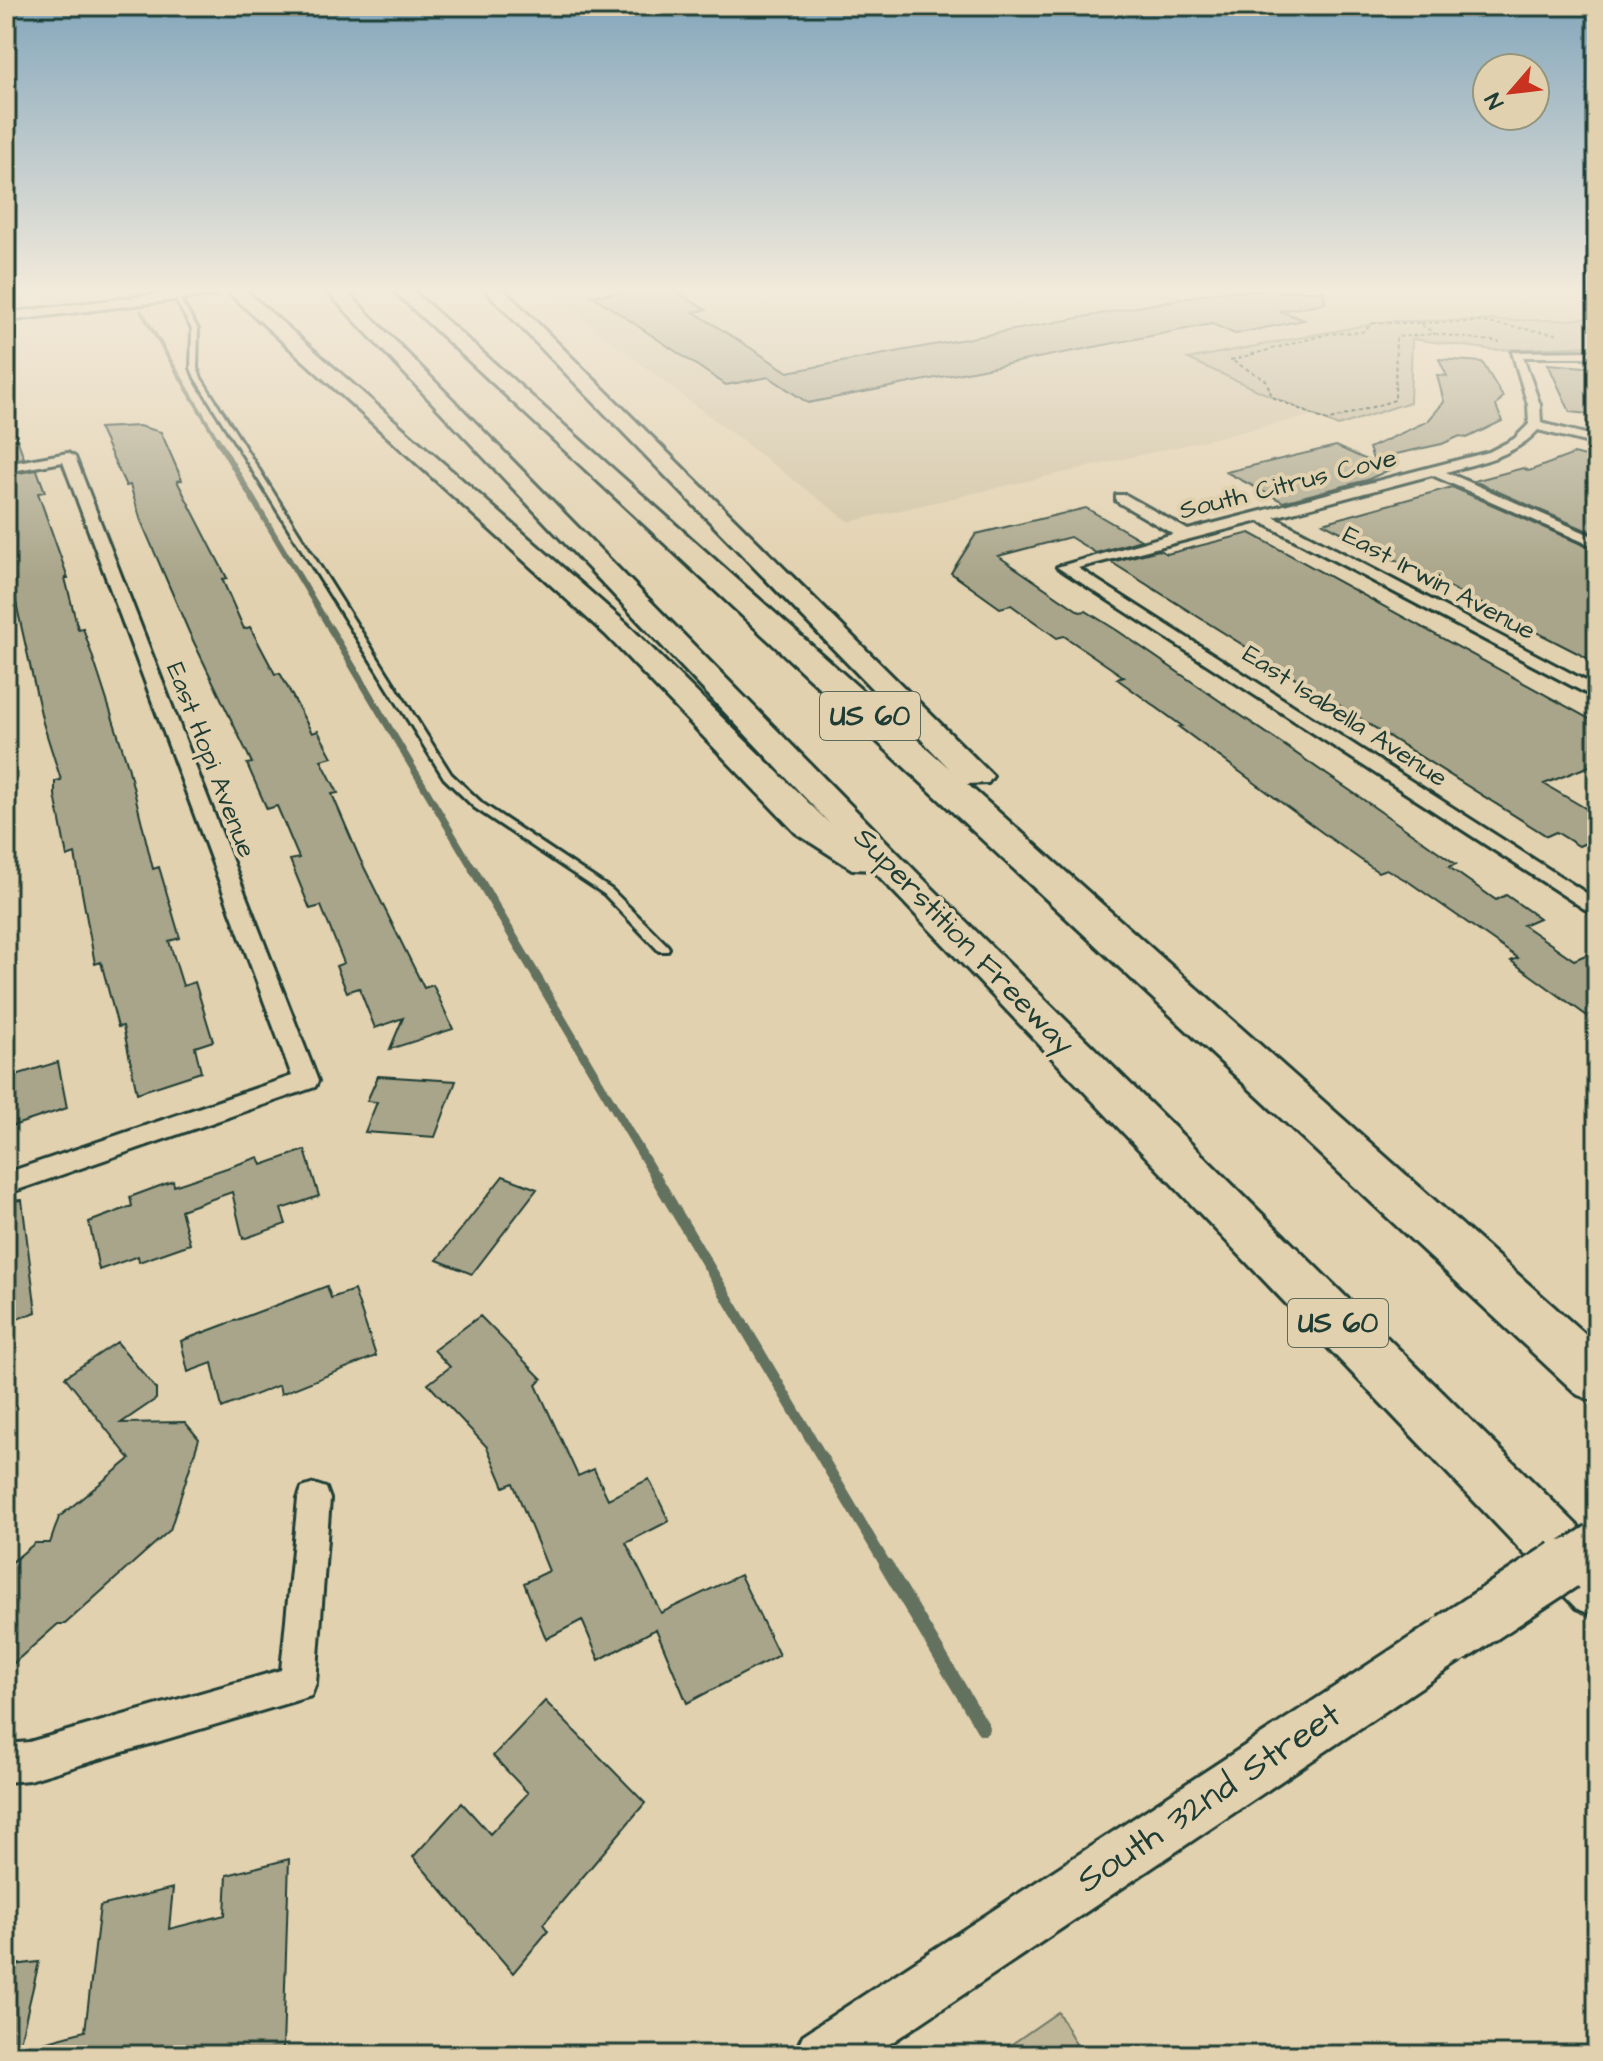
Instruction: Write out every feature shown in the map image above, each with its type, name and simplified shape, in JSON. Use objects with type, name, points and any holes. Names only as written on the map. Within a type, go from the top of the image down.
[{"type":"highway","points":[[344,387],[616,629],[808,826],[915,892]]},
{"type":"highway","name":"Superstition Freeway","points":[[429,387],[915,892],[1597,1587]]},
{"type":"highway","name":"US 60","points":[[509,387],[1597,1378]]},
{"type":"highway","points":[[590,387],[1337,1141]]},
{"type":"main road","name":"South 32nd Street","points":[[823,2055],[1597,1543]]},
{"type":"street","points":[[1528,387],[1534,405],[1535,425],[1597,441]]},
{"type":"street","name":"South Citrus Cove","points":[[1065,567],[1494,455],[1519,442],[1535,425]]},
{"type":"street","name":"East Hopi Avenue","points":[[6,468],[68,457],[306,1081],[6,1184]]},
{"type":"street","points":[[1434,471],[1597,544]]},
{"type":"street","points":[[1121,498],[1185,535]]},
{"type":"street","name":"East Irwin Avenue","points":[[1259,515],[1597,694]]},
{"type":"street","name":"East Isabella Avenue","points":[[1065,567],[1597,910]]},
{"type":"street","points":[[6,1763],[29,1761],[298,1683],[314,1499]]},
{"type":"lane","points":[[204,387],[447,776],[479,806],[608,892],[663,948]]},
{"type":"path","points":[[1269,387],[1272,397],[1327,421],[1395,400],[1395,387]]},
{"type":"shaded area","points":[[671,387],[1249,387],[1310,416],[849,522]]},
{"type":"shaded area","points":[[1251,387],[1410,387],[1410,402],[1338,426]]},
{"type":"shaded area","points":[[1058,2012],[1082,2055],[996,2055]]},
{"type":"building","points":[[784,387],[889,387],[808,403]]},
{"type":"building","points":[[1440,387],[1497,387],[1503,397],[1496,406],[1502,421],[1467,438],[1460,436],[1442,444],[1373,459],[1369,448],[1428,421],[1444,402]]},
{"type":"building","points":[[1559,387],[1597,387],[1597,415],[1570,412]]},
{"type":"building","points":[[9,416],[24,458],[6,461],[6,417]]},
{"type":"building","points":[[139,426],[161,432],[182,480],[177,481],[227,578],[222,579],[244,629],[250,627],[275,674],[280,673],[312,733],[318,731],[332,757],[321,760],[338,793],[332,794],[360,859],[424,988],[433,985],[453,1029],[390,1049],[403,1018],[375,1028],[359,988],[347,992],[336,966],[344,963],[321,906],[310,909],[290,860],[299,858],[277,806],[267,809],[247,764],[252,763],[189,632],[141,521],[130,485],[126,486],[99,428]]},
{"type":"building","points":[[1336,446],[1389,470],[1367,480],[1283,502],[1226,472]]},
{"type":"building","points":[[1574,454],[1597,460],[1597,535],[1474,481],[1523,468],[1529,471]]},
{"type":"building","points":[[37,470],[45,492],[38,493],[68,578],[65,578],[78,629],[83,628],[99,676],[128,766],[153,869],[159,867],[180,938],[169,941],[183,986],[195,982],[213,1041],[195,1047],[201,1072],[137,1093],[123,1026],[118,1027],[101,962],[95,964],[75,854],[67,857],[55,795],[55,781],[61,780],[43,723],[12,585],[6,586],[6,475]]},
{"type":"building","points":[[1452,487],[1597,551],[1597,663],[1323,523]]},
{"type":"building","points":[[1086,508],[1141,540],[1096,553],[1070,537],[998,556],[1080,612],[1086,611],[1118,631],[1358,796],[1456,864],[1449,867],[1496,900],[1506,895],[1539,918],[1523,925],[1574,960],[1597,950],[1597,1023],[1511,961],[1518,958],[1409,882],[1386,869],[1378,872],[1327,836],[1117,679],[1124,677],[1064,636],[1057,638],[1011,605],[1000,608],[951,573],[976,534]]},
{"type":"building","points":[[1250,533],[1597,723],[1597,763],[1544,784],[1597,815],[1597,838],[1579,846],[1556,832],[1547,836],[1111,562],[1159,550],[1167,554]]},
{"type":"building","points":[[58,1062],[67,1108],[6,1128],[6,1078]]},
{"type":"building","points":[[378,1076],[456,1081],[435,1137],[365,1132],[377,1102],[367,1101]]},
{"type":"building","points":[[305,1150],[319,1196],[281,1209],[286,1224],[243,1239],[232,1192],[181,1210],[190,1244],[139,1262],[138,1256],[99,1270],[89,1222],[132,1206],[130,1197],[173,1181],[174,1186],[259,1157],[262,1165]]},
{"type":"building","points":[[503,1176],[537,1189],[472,1274],[437,1260]]},
{"type":"building","points":[[22,1200],[36,1312],[6,1323],[6,1201]]},
{"type":"building","points":[[327,1286],[331,1298],[354,1290],[376,1356],[281,1394],[279,1385],[222,1408],[212,1363],[188,1372],[181,1341]]},
{"type":"building","points":[[480,1316],[542,1379],[536,1385],[578,1476],[594,1469],[608,1499],[649,1479],[669,1521],[626,1543],[661,1613],[740,1575],[779,1655],[687,1703],[656,1629],[599,1660],[582,1620],[546,1639],[524,1583],[549,1571],[513,1483],[504,1487],[487,1447],[428,1384],[450,1367],[434,1350]]},
{"type":"building","points":[[117,1342],[156,1389],[156,1399],[121,1423],[185,1422],[199,1439],[170,1530],[65,1624],[58,1624],[6,1670],[6,1567],[35,1543],[50,1543],[59,1517],[130,1459],[65,1377]]},
{"type":"building","points":[[545,1701],[645,1803],[543,1924],[548,1931],[513,1973],[413,1857],[462,1803],[490,1834],[528,1793],[493,1756]]},
{"type":"building","points":[[289,1859],[283,2049],[263,2055],[26,2055],[25,2047],[85,2031],[100,1906],[173,1888],[169,1929],[225,1915],[227,1875]]},
{"type":"building","points":[[39,1962],[17,2055],[6,2055],[6,1966]]},
{"type":"waterway","points":[[186,387],[218,441]]},
{"type":"waterway","points":[[217,439],[331,630]]},
{"type":"waterway","points":[[330,628],[474,871]]},
{"type":"waterway","points":[[473,869],[656,1178]]},
{"type":"waterway","points":[[655,1176],[887,1567]]},
{"type":"waterway","points":[[886,1565],[983,1728]]}]
